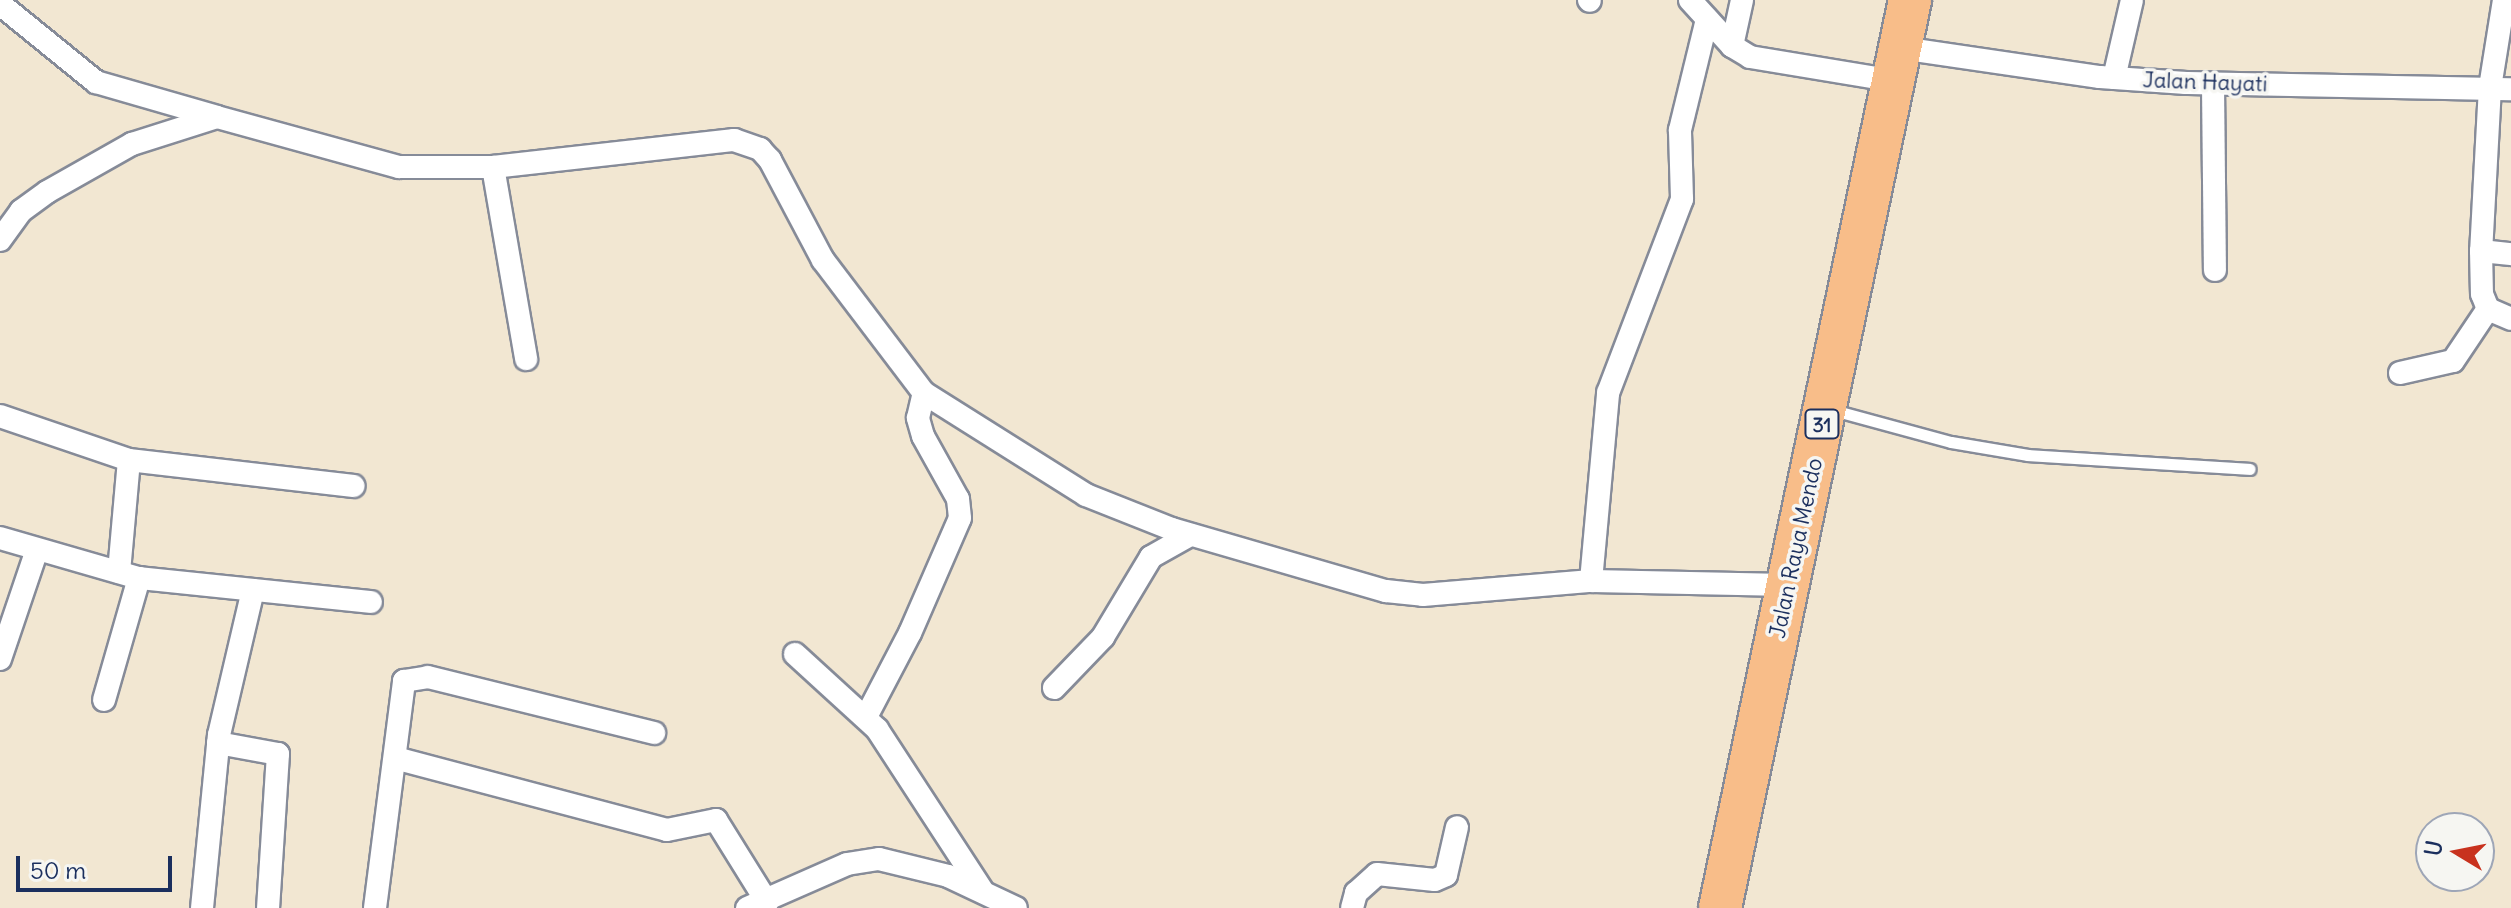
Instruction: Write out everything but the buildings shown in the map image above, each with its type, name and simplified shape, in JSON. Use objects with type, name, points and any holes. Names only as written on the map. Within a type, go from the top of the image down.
[{"type":"highway","name":"Jalan Raya Mendo","points":[[1720,908],[1910,0]]},
{"type":"street","points":[[1690,0],[1732,46]]},
{"type":"street","points":[[1732,46],[1742,0]]},
{"type":"street","points":[[2114,78],[2132,0]]},
{"type":"street","points":[[2504,0],[2501,88],[2481,251],[2482,294],[2488,309],[2511,319]]},
{"type":"street","points":[[0,4],[96,82],[366,161],[493,167],[718,141],[760,149],[833,276],[924,393],[1056,481],[1190,535],[1386,591],[1469,591],[1591,581],[1788,585]]},
{"type":"street","points":[[1591,581],[1608,393],[1682,199],[1685,169],[1680,130],[1707,19]]},
{"type":"street","name":"Jalan Hayati","points":[[1732,46],[1764,61],[1898,64],[2213,85],[2501,88]]},
{"type":"street","points":[[2213,85],[2215,270]]},
{"type":"street","points":[[0,240],[21,211],[47,192],[132,144],[217,117]]},
{"type":"street","points":[[493,167],[526,359]]},
{"type":"street","points":[[2481,251],[2511,254]]},
{"type":"street","points":[[2400,373],[2453,361],[2488,309]]},
{"type":"street","points":[[866,717],[910,633],[960,518],[958,499],[923,436],[918,418],[924,393]]},
{"type":"street","points":[[0,416],[129,460],[354,486]]},
{"type":"street","points":[[104,700],[129,575],[129,460]]},
{"type":"street","points":[[1054,688],[1103,637],[1151,557],[1190,535]]},
{"type":"street","points":[[0,538],[129,575],[371,602]]},
{"type":"street","points":[[0,659],[37,550]]},
{"type":"street","points":[[202,908],[218,743],[253,590]]},
{"type":"street","points":[[795,654],[866,717],[982,890]]},
{"type":"street","points":[[375,908],[395,758],[400,694],[413,676],[654,733]]},
{"type":"street","points":[[218,743],[278,754],[268,908]]},
{"type":"street","points":[[395,758],[667,830],[716,820],[757,905],[837,867],[879,859],[910,864],[982,890],[1016,908]]},
{"type":"street","points":[[1352,908],[1356,893],[1377,874],[1435,880],[1446,875],[1457,827]]},
{"type":"lane","points":[[1825,408],[1951,442],[2028,455],[2250,469]]}]
